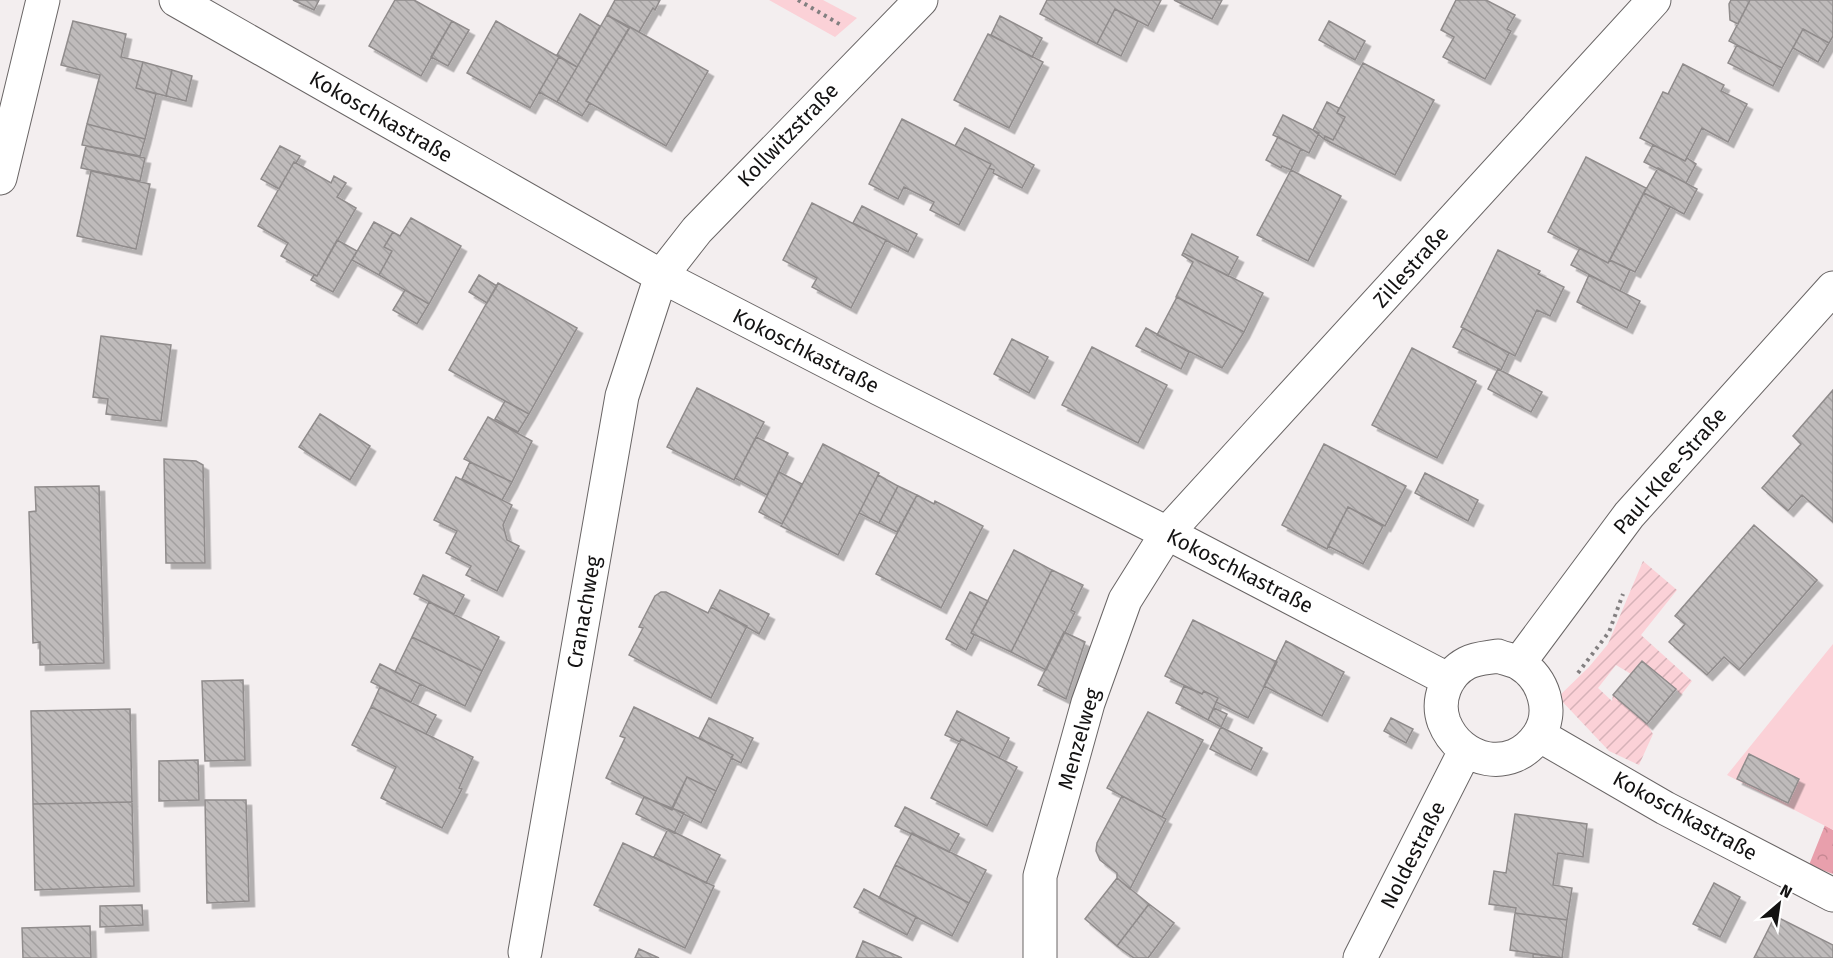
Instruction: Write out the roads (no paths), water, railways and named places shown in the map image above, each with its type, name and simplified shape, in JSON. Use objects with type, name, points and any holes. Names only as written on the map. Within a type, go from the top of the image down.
[{"type":"street","points":[[0,177],[43,0]]},
{"type":"street","name":"Kokoschkastraße","points":[[176,0],[661,276],[890,395],[1167,533],[1449,680]]},
{"type":"street","name":"Kollwitzstraße","points":[[661,276],[697,230],[921,0]]},
{"type":"street","name":"Zillestraße","points":[[1167,533],[1654,0]]},
{"type":"street","name":"Cranachweg","points":[[525,952],[622,396],[661,276]]},
{"type":"street","name":"Paul-Klee-Straße","points":[[1519,663],[1629,515],[1833,288]]},
{"type":"street","name":"Menzelweg","points":[[1040,958],[1040,876],[1088,703],[1125,600],[1167,533]]},
{"type":"street","points":[[1498,656],[1519,663],[1534,675],[1544,693],[1546,715],[1539,735],[1524,751],[1500,760],[1481,758],[1465,751],[1452,737],[1441,713],[1442,695],[1449,680],[1466,664],[1480,658],[1498,656]]},
{"type":"street","name":"Kokoschkastraße","points":[[1539,735],[1665,808],[1833,895]]},
{"type":"street","name":"Noldestraße","points":[[1360,958],[1465,751]]}]
